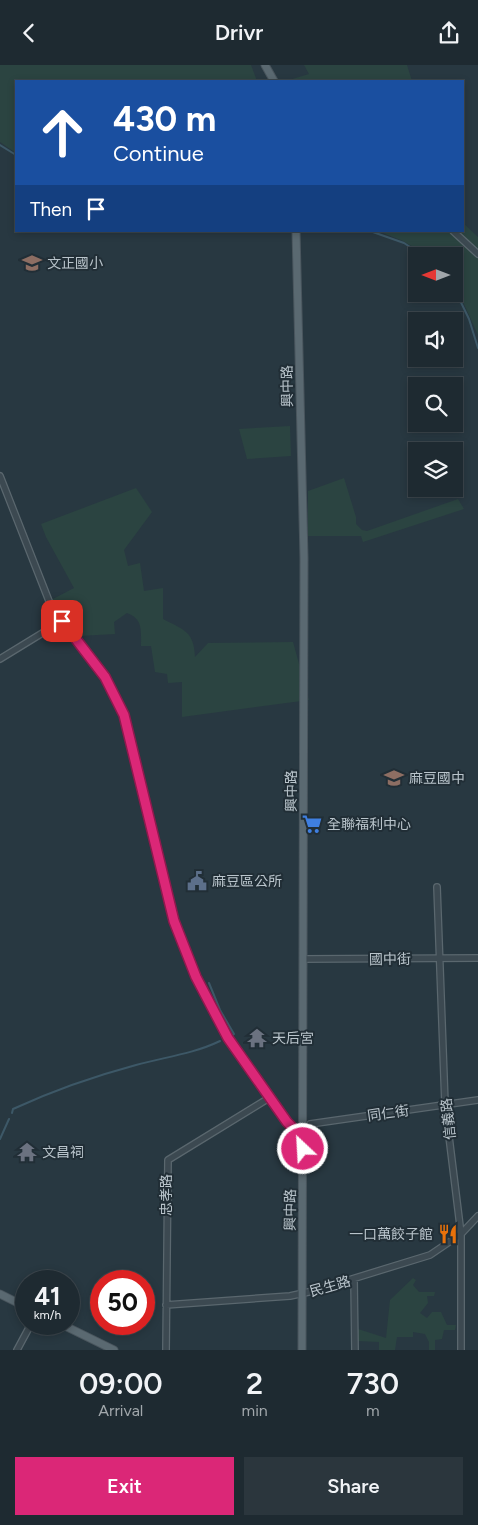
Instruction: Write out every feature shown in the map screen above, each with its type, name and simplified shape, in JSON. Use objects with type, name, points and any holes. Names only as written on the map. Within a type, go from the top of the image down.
[{"type":"main road","points":[[266,65],[274,80]]},
{"type":"main road","name":"興中路","points":[[296,232],[303,523],[302,1350]]},
{"type":"main road","points":[[0,1294],[15,1302]]},
{"type":"main road","points":[[80,1333],[114,1350]]},
{"type":"street","points":[[455,232],[478,254]]},
{"type":"street","points":[[0,476],[44,592],[62,621],[105,677],[124,715],[174,921],[196,977],[219,1024],[269,1097],[296,1131],[303,1134]]},
{"type":"street","points":[[0,659],[62,621]]},
{"type":"street","name":"信義路","points":[[437,887],[445,1104],[461,1234],[461,1350]]},
{"type":"street","name":"國中街","points":[[302,959],[478,958]]},
{"type":"street","name":"忠孝路","points":[[166,1350],[168,1159],[269,1097]]},
{"type":"street","name":"同仁街","points":[[303,1134],[310,1124],[478,1100]]},
{"type":"street","name":"民生路","points":[[166,1305],[302,1294],[430,1255],[461,1234],[478,1216]]},
{"type":"street","points":[[354,1279],[355,1350]]},
{"type":"street","points":[[16,1350],[25,1335]]},
{"type":"green space","points":[[0,65],[251,65],[257,80],[15,80],[15,152],[0,142]]},
{"type":"green space","points":[[304,65],[407,65],[412,80],[289,80],[309,74]]},
{"type":"green space","points":[[464,224],[478,237],[478,335],[463,302],[463,247],[413,247],[380,232],[464,232]]},
{"type":"green space","points":[[290,426],[291,456],[247,459],[239,429]]},
{"type":"green space","points":[[344,478],[356,517],[356,524],[362,530],[367,531],[458,499],[464,509],[363,542],[361,536],[308,536],[308,491]]},
{"type":"green space","points":[[136,488],[152,512],[124,550],[128,566],[140,563],[144,591],[163,588],[163,619],[182,629],[190,636],[193,642],[195,657],[208,643],[293,642],[309,700],[182,717],[182,682],[168,683],[167,674],[155,672],[151,646],[141,646],[140,626],[136,618],[127,613],[114,622],[115,634],[79,636],[51,600],[74,588],[46,537],[41,524]]},
{"type":"green space","points":[[413,1278],[416,1280],[413,1285],[419,1292],[435,1292],[434,1296],[427,1296],[428,1303],[420,1313],[427,1318],[432,1312],[441,1312],[447,1325],[456,1325],[455,1330],[444,1330],[442,1339],[435,1340],[435,1350],[429,1350],[429,1342],[425,1334],[413,1332],[413,1337],[397,1337],[395,1350],[379,1350],[379,1342],[358,1341],[358,1329],[386,1338],[390,1300]]},
{"type":"waterway","points":[[0,145],[15,154]]},
{"type":"waterway","points":[[373,232],[410,247]]},
{"type":"waterway","points":[[461,303],[469,319],[478,348]]},
{"type":"waterway","points":[[209,983],[220,1010],[234,1034],[228,1037]]},
{"type":"waterway","points":[[12,1113],[13,1109],[74,1084],[136,1065],[189,1052],[220,1041]]},
{"type":"waterway","points":[[0,1139],[9,1119]]},
{"type":"place","name":"文正國小","points":[[32,263]]},
{"type":"place","name":"麻豆國中","points":[[394,778]]},
{"type":"place","name":"全聯福利中心","points":[[312,824]]},
{"type":"place","name":"麻豆區公所","points":[[197,881]]},
{"type":"place","name":"天后宮","points":[[257,1038]]},
{"type":"place","name":"文昌祠","points":[[27,1152]]},
{"type":"place","name":"一口萬餃子館","points":[[448,1234]]},
{"type":"route","points":[[62,621],[105,677],[124,715],[174,921],[184,952],[215,1017],[240,1057],[287,1122],[296,1131],[303,1134],[303,1149]]}]
